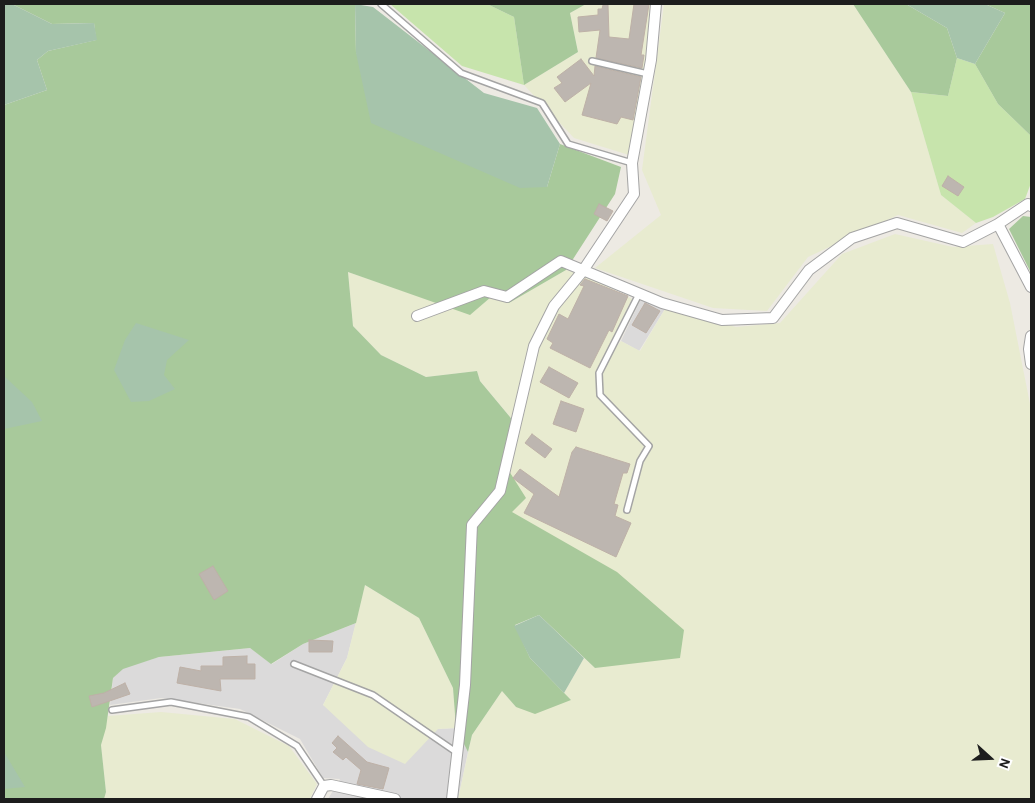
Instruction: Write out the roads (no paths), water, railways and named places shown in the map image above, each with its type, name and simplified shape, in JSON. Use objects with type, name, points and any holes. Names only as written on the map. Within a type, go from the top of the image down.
[{"type":"street","points":[[452,799],[459,754],[465,686],[472,525],[500,491],[534,346],[554,306],[582,272],[634,194],[632,164],[648,74],[656,4]]},
{"type":"street","points":[[417,316],[484,292],[507,297],[561,261],[582,272],[662,304],[722,320],[773,318],[808,270],[852,238],[897,223],[963,242],[998,224],[1028,204],[1031,206]]},
{"type":"street","points":[[998,224],[1031,287]]},
{"type":"street","points":[[1031,336],[1029,349],[1031,364]]},
{"type":"street","points":[[317,799],[324,786],[331,785],[395,799]]},
{"type":"lane","points":[[380,4],[461,73],[542,103],[568,144],[632,164]]},
{"type":"lane","points":[[592,61],[648,74]]},
{"type":"lane","points":[[627,510],[640,461],[649,446],[600,395],[599,373],[639,294]]},
{"type":"lane","points":[[294,664],[373,695],[459,754]]},
{"type":"lane","points":[[112,710],[171,702],[249,717],[297,746],[324,786]]}]
